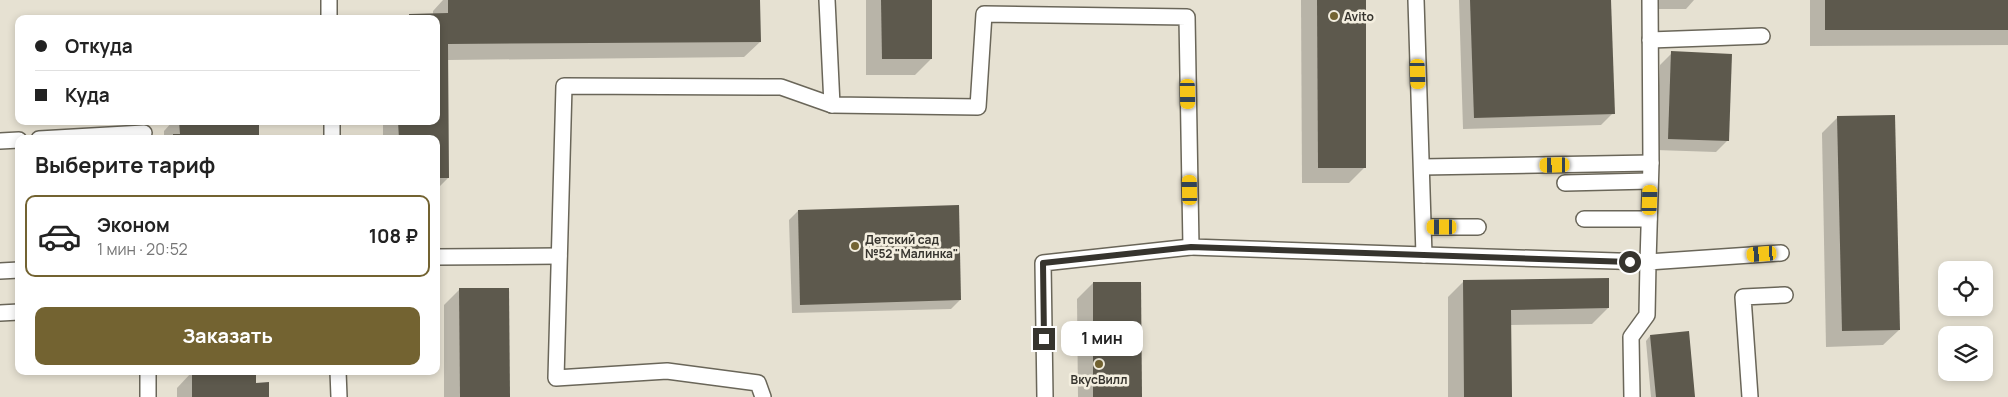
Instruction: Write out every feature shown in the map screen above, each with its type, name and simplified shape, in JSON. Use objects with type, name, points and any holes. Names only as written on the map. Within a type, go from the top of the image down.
[{"type":"lane","points":[[329,0],[329,15]]},
{"type":"lane","points":[[827,0],[832,105]]},
{"type":"lane","points":[[1416,0],[1424,254]]},
{"type":"lane","points":[[1632,397],[1630,337],[1647,315],[1651,163],[1650,0]]},
{"type":"lane","points":[[763,397],[758,383],[667,371],[556,378],[564,86],[782,87],[832,105],[978,107],[984,14],[1186,17],[1191,247]]},
{"type":"lane","points":[[1650,40],[1762,36]]},
{"type":"lane","points":[[92,135],[144,131]]},
{"type":"lane","points":[[0,141],[15,140]]},
{"type":"lane","points":[[1422,167],[1651,163]]},
{"type":"lane","points":[[1565,183],[1650,181]]},
{"type":"lane","points":[[1584,219],[1649,219]]},
{"type":"lane","points":[[1424,227],[1478,227]]},
{"type":"lane","points":[[1045,397],[1043,263],[1191,247],[1648,262],[1781,253]]},
{"type":"lane","points":[[440,257],[559,256]]},
{"type":"lane","points":[[0,271],[15,270]]},
{"type":"lane","points":[[1750,397],[1743,297],[1785,295]]},
{"type":"lane","points":[[0,314],[15,312]]},
{"type":"lane","points":[[148,375],[148,397]]},
{"type":"lane","points":[[338,375],[339,397]]},
{"type":"building","points":[[448,0],[760,0],[761,42],[448,44],[449,178],[440,178],[440,135],[399,135],[398,125],[440,125],[440,15],[409,14],[448,13]]},
{"type":"building","points":[[881,0],[932,0],[932,59],[882,59]]},
{"type":"building","points":[[1317,0],[1366,0],[1366,168],[1318,168]]},
{"type":"building","points":[[1470,0],[1611,0],[1615,114],[1474,118]]},
{"type":"building","points":[[1825,0],[2008,0],[2008,30],[1825,30]]},
{"type":"building","points":[[1671,51],[1732,54],[1729,141],[1668,139]]},
{"type":"building","points":[[1895,115],[1900,330],[1842,331],[1837,116]]},
{"type":"building","points":[[179,125],[259,125],[259,135],[173,135],[180,134]]},
{"type":"building","points":[[959,205],[961,300],[800,305],[798,210]]},
{"type":"building","points":[[1609,278],[1609,308],[1511,310],[1512,397],[1464,397],[1463,280]]},
{"type":"building","points":[[1093,282],[1141,282],[1142,397],[1093,397]]},
{"type":"building","points":[[459,288],[509,288],[510,397],[460,397]]},
{"type":"building","points":[[1689,331],[1695,397],[1656,397],[1650,335]]},
{"type":"building","points":[[192,375],[256,375],[256,383],[269,382],[269,397],[192,397]]},
{"type":"place","name":"Avito","points":[[1334,16]]},
{"type":"place","name":"Детский сад №52 \"Малинка\"","points":[[855,246]]},
{"type":"place","name":"ВкусВилл","points":[[1099,364]]},
{"type":"route","points":[[1044,339],[1043,263],[1191,247],[1630,262]]}]
